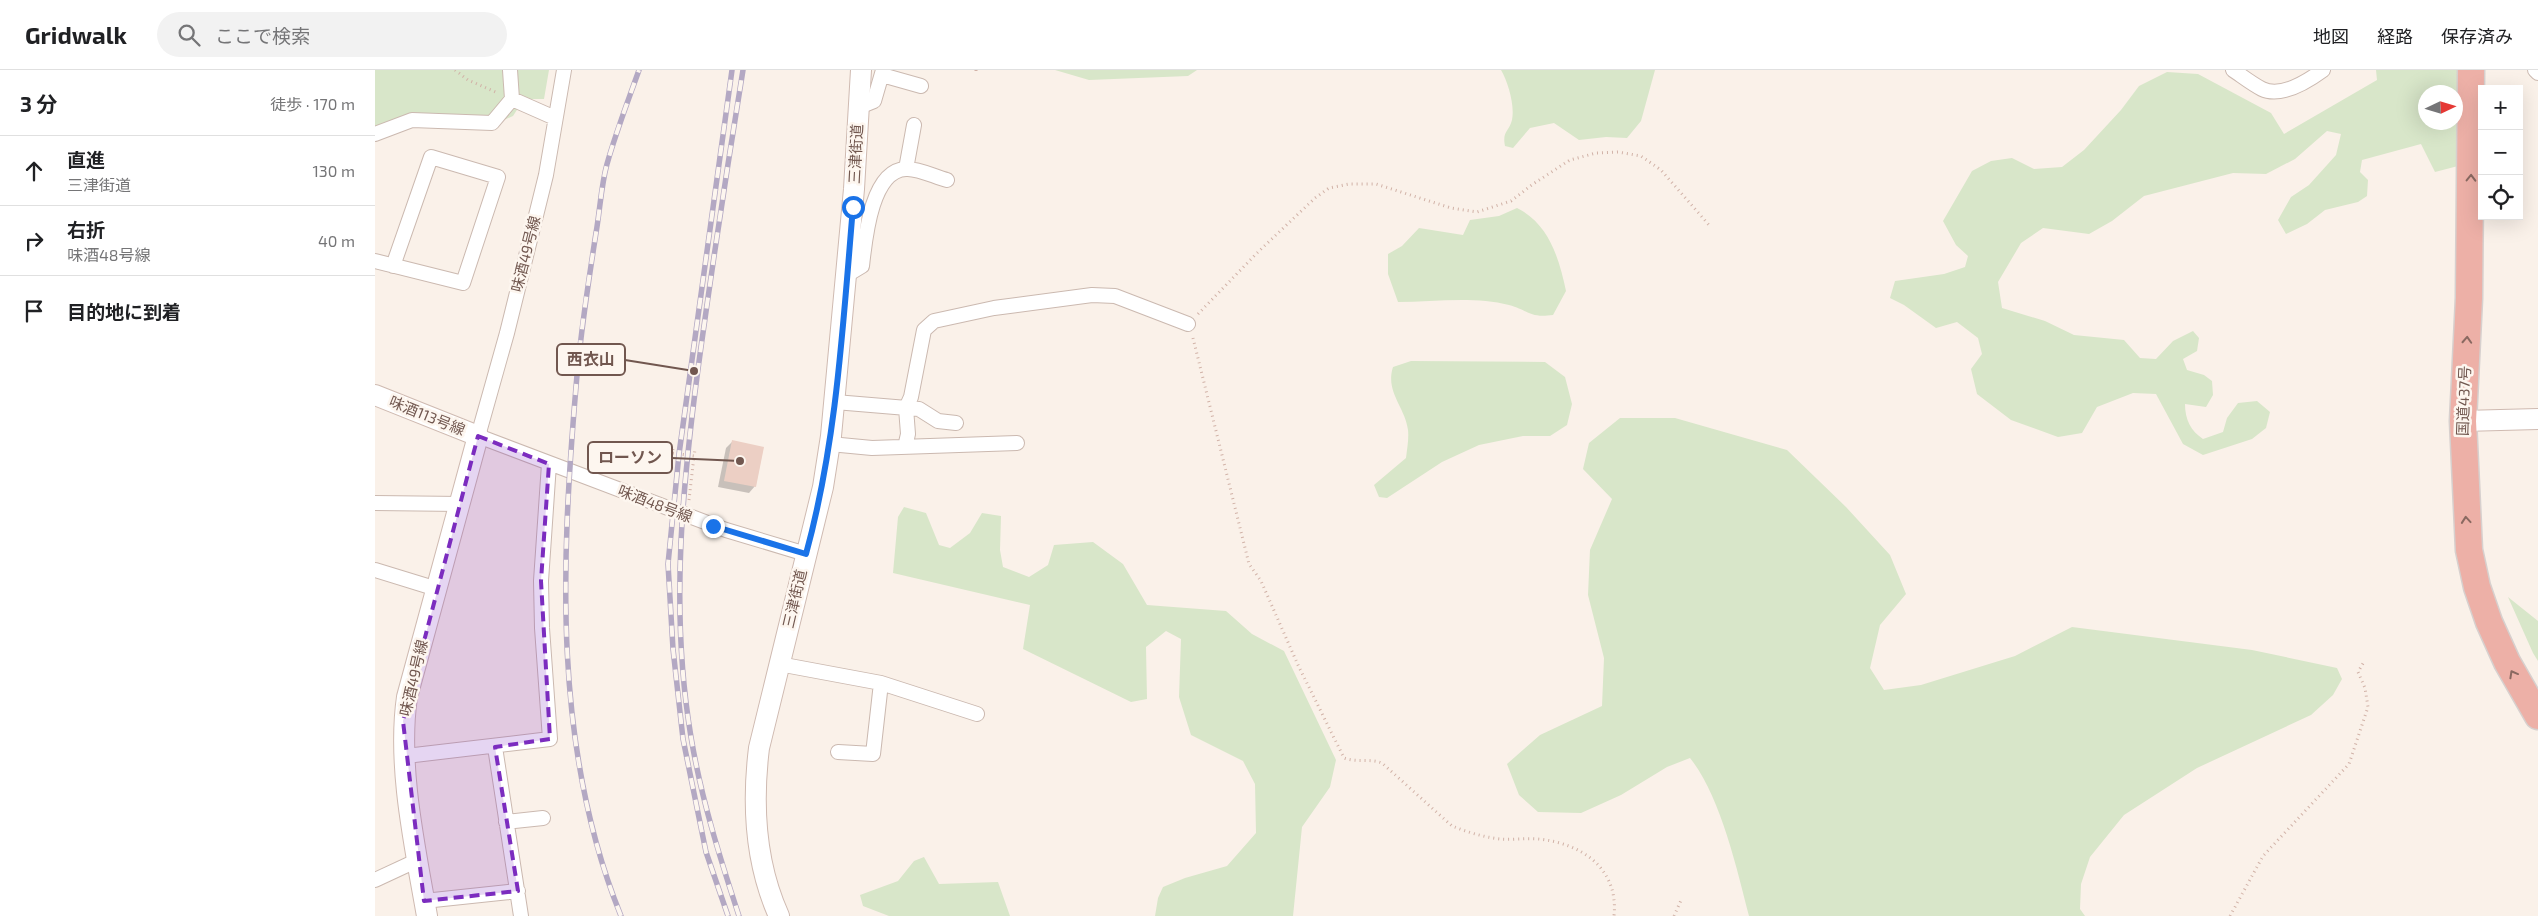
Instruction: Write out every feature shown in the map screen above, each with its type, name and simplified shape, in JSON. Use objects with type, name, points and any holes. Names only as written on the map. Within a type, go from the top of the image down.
[{"type":"highway","name":"国道437号","points":[[2471,70],[2469,298],[2472,421],[2486,547],[2493,582],[2522,654],[2538,684]]},
{"type":"highway","points":[[2489,70],[2489,85]]},
{"type":"highway","name":"国道437号","points":[[2487,220],[2472,421],[2467,531],[2477,587],[2507,662],[2538,716]]},
{"type":"street","points":[[375,134],[412,120],[492,123],[512,99],[510,70]]},
{"type":"street","name":"味酒49号線","points":[[425,909],[405,756],[403,721],[407,697],[507,333],[545,174],[564,70]]},
{"type":"street","name":"三津街道","points":[[779,916],[764,874],[758,847],[755,781],[759,748],[823,487],[830,444],[847,275],[861,70]]},
{"type":"street","points":[[2233,70],[2263,90],[2277,92],[2314,77],[2323,70]]},
{"type":"street","points":[[2535,70],[2538,73]]},
{"type":"street","points":[[859,107],[874,101],[882,73],[921,86]]},
{"type":"street","points":[[512,99],[555,118]]},
{"type":"street","points":[[906,169],[914,125]]},
{"type":"street","points":[[375,261],[393,266],[463,284],[498,177],[431,158],[393,266]]},
{"type":"street","points":[[847,275],[862,266],[865,242],[879,188],[890,174],[906,169],[947,180]]},
{"type":"street","points":[[905,447],[908,434],[906,408],[911,397],[924,330],[933,321],[993,308],[1092,295],[1115,296],[1188,324]]},
{"type":"street","name":"味酒113号線","points":[[375,395],[478,436]]},
{"type":"street","points":[[835,402],[919,408],[938,421],[956,424]]},
{"type":"street","points":[[2472,421],[2538,420]]},
{"type":"street","name":"味酒48号線","points":[[478,436],[687,516],[806,554]]},
{"type":"street","points":[[830,444],[872,448],[1017,442]]},
{"type":"street","points":[[405,756],[495,747],[550,739],[542,628],[541,582],[549,464]]},
{"type":"street","points":[[375,503],[461,504]]},
{"type":"street","points":[[375,570],[437,589]]},
{"type":"street","points":[[779,664],[881,683],[977,714]]},
{"type":"street","points":[[838,752],[873,754],[881,683]]},
{"type":"street","points":[[495,747],[521,916]]},
{"type":"street","points":[[506,822],[543,818]]},
{"type":"street","points":[[375,880],[418,860]]},
{"type":"street","points":[[425,909],[517,891]]},
{"type":"path","points":[[455,70],[468,80],[512,99]]},
{"type":"path","points":[[1614,916],[1613,892],[1603,871],[1589,855],[1569,845],[1538,839],[1499,839],[1452,826],[1382,763],[1374,760],[1351,761],[1344,758],[1297,665],[1261,581],[1249,564],[1188,324],[1257,253],[1315,198],[1329,188],[1349,184],[1376,184],[1451,208],[1477,212],[1511,201],[1570,160],[1596,153],[1618,152],[1641,156],[1661,170],[1709,225]]},
{"type":"path","points":[[673,448],[672,453],[694,456]]},
{"type":"path","points":[[687,516],[695,450]]},
{"type":"path","points":[[2230,916],[2263,856],[2349,764],[2368,707],[2365,688],[2358,672],[2365,660]]},
{"type":"path","points":[[1674,916],[1682,898]]},
{"type":"highlighted area","points":[[478,436],[549,464],[541,581],[550,739],[495,747],[518,891],[424,901],[403,721]]},
{"type":"green space","points":[[375,70],[549,70],[544,99],[524,99],[513,116],[490,126],[453,123],[375,129]]},
{"type":"green space","points":[[1055,70],[1197,70],[1188,76],[1089,80]]},
{"type":"green space","points":[[1501,70],[1655,70],[1641,121],[1627,138],[1606,137],[1579,140],[1554,123],[1530,128],[1513,148],[1505,146],[1504,137],[1511,124],[1513,108],[1508,87]]},
{"type":"green space","points":[[2376,70],[2457,70],[2457,85],[2418,85],[2418,130],[2458,130],[2458,166],[2435,172],[2421,144],[2362,160],[2360,172],[2368,180],[2367,196],[2358,202],[2325,210],[2307,224],[2286,234],[2278,220],[2291,197],[2309,185],[2336,155],[2341,134],[2327,131],[2295,159],[2266,174],[2233,173],[2144,196],[2112,221],[2089,234],[2043,228],[2021,243],[1998,282],[2002,308],[2045,321],[2074,335],[2124,340],[2140,358],[2156,359],[2173,341],[2193,331],[2199,338],[2197,351],[2183,359],[2187,370],[2204,375],[2212,381],[2213,395],[2206,407],[2185,404],[2189,424],[2203,439],[2223,432],[2227,418],[2238,403],[2257,401],[2270,412],[2266,428],[2252,439],[2203,455],[2183,444],[2156,394],[2133,393],[2097,407],[2082,433],[2058,437],[2011,420],[1977,394],[1971,369],[1982,354],[1978,338],[1957,322],[1936,328],[1904,305],[1890,298],[1895,281],[1944,274],[1965,267],[1968,256],[1956,245],[1943,221],[1972,171],[1991,161],[2012,158],[2034,169],[2062,167],[2084,150],[2121,110],[2139,86],[2167,72],[2198,74],[2271,113],[2284,134],[2377,80]]},
{"type":"green space","points":[[1517,208],[1537,223],[1545,233],[1556,254],[1566,291],[1553,315],[1534,315],[1516,307],[1496,302],[1453,300],[1398,302],[1388,274],[1388,254],[1402,246],[1419,228],[1463,235],[1470,220],[1499,216]]},
{"type":"green space","points":[[1411,361],[1545,362],[1565,377],[1572,404],[1567,425],[1550,436],[1523,436],[1479,445],[1442,462],[1387,498],[1379,497],[1374,485],[1406,458],[1408,430],[1393,392],[1391,376],[1393,367]]},
{"type":"green space","points":[[1620,418],[1675,418],[1787,450],[1846,507],[1890,555],[1906,594],[1880,625],[1870,668],[1884,690],[1921,685],[2015,656],[2072,627],[2252,650],[2337,668],[2342,679],[2333,695],[2311,715],[2197,768],[2124,815],[2090,857],[2081,884],[2080,909],[2085,916],[1749,916],[1733,855],[1719,812],[1701,773],[1690,758],[1667,767],[1621,795],[1581,813],[1538,812],[1519,795],[1507,764],[1540,735],[1602,706],[1604,658],[1588,595],[1590,550],[1612,499],[1583,469],[1589,443]]},
{"type":"green space","points":[[904,507],[926,513],[939,545],[950,548],[970,533],[982,513],[1001,516],[1000,550],[1003,567],[1029,577],[1048,565],[1054,545],[1093,542],[1123,564],[1147,605],[1226,611],[1252,634],[1284,651],[1336,760],[1330,787],[1302,827],[1293,916],[1155,916],[1158,898],[1163,887],[1185,878],[1227,866],[1256,833],[1255,784],[1243,761],[1191,735],[1179,697],[1181,639],[1166,631],[1146,647],[1147,699],[1131,702],[1023,649],[1030,605],[893,573],[898,517]]},
{"type":"green space","points":[[2508,597],[2538,621],[2538,661],[2533,653]]},
{"type":"green space","points":[[924,857],[939,884],[998,882],[1010,916],[889,916],[863,906],[860,895],[898,881],[914,861]]},
{"type":"building","points":[[732,440],[764,447],[756,487],[724,481]]},
{"type":"railway","points":[[621,916],[599,852],[583,787],[573,721],[567,655],[567,521],[580,348],[602,189],[611,152],[639,70]]},
{"type":"railway","points":[[728,916],[706,852],[683,739],[673,649],[668,564],[679,454],[732,70]]},
{"type":"railway","points":[[739,916],[712,828],[695,760],[684,688],[680,591],[681,542],[689,444],[716,243],[743,70]]},
{"type":"place","name":"西衣山","points":[[694,371]]},
{"type":"place","name":"ローソン","points":[[740,461]]},
{"type":"route","points":[[713,526],[806,554],[823,487],[831,436],[853,207]]}]
